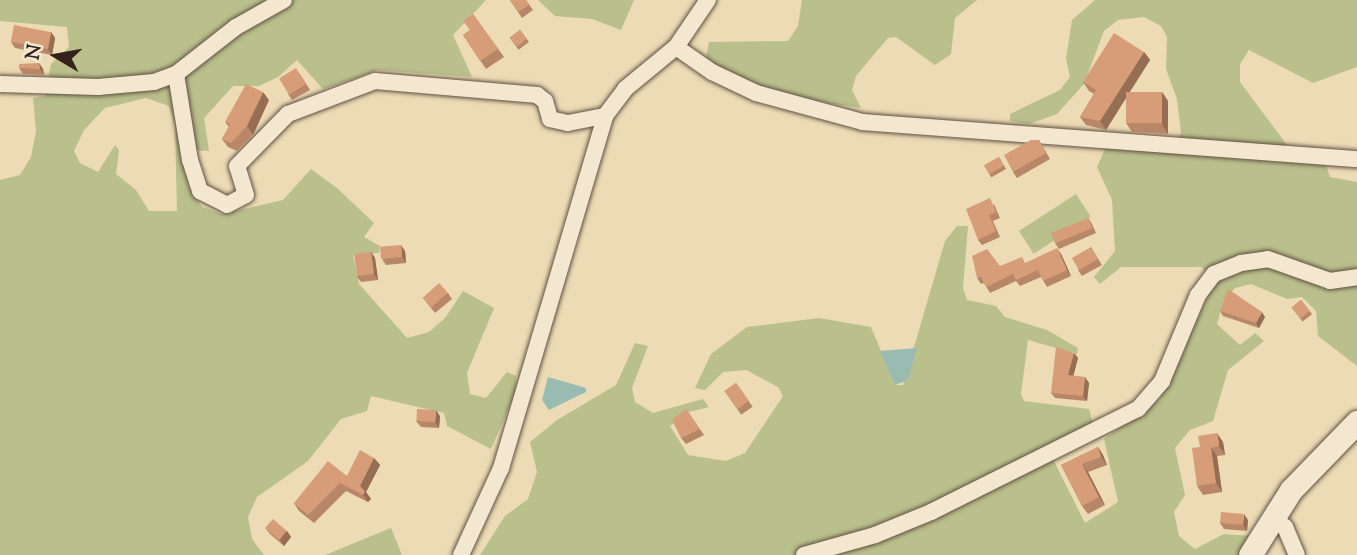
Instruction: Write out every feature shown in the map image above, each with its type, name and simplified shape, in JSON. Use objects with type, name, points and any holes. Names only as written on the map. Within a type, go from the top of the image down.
[{"type":"street","points":[[0,83],[98,87],[154,82],[176,74],[236,27],[284,0]]},
{"type":"street","points":[[461,555],[501,468],[605,116],[625,89],[676,47],[708,0]]},
{"type":"street","points":[[676,47],[712,72],[756,93],[863,122],[1357,159]]},
{"type":"street","points":[[176,74],[190,160],[200,191],[227,205],[246,195],[236,173],[237,166],[288,114],[375,81],[537,95],[545,101],[550,119],[558,121],[605,116]]},
{"type":"street","points":[[804,555],[875,535],[931,512],[1138,409],[1162,381],[1198,295],[1214,274],[1241,262],[1268,259],[1330,281],[1357,277]]},
{"type":"street","points":[[1250,555],[1291,490],[1357,422]]},
{"type":"street","points":[[1273,517],[1284,527],[1297,555]]},
{"type":"green space","points":[[0,0],[486,0],[453,35],[472,77],[378,70],[323,89],[297,60],[278,77],[259,86],[233,86],[204,118],[209,151],[192,150],[186,161],[188,186],[202,207],[222,214],[283,200],[311,169],[337,188],[374,223],[364,237],[380,246],[379,253],[353,255],[359,284],[407,338],[429,332],[445,318],[463,291],[494,308],[467,373],[470,394],[486,398],[507,372],[516,376],[516,391],[491,449],[447,426],[444,413],[371,396],[367,411],[341,419],[308,461],[257,497],[248,517],[252,539],[264,555],[0,555],[0,180],[20,175],[31,157],[36,131],[33,98],[45,96],[51,64],[69,47],[67,27],[0,21]],"holes":[[[146,98],[169,106],[175,126],[177,211],[149,211],[136,190],[116,174],[119,150],[115,145],[98,172],[80,163],[74,151],[84,130],[105,108]]]},
{"type":"green space","points":[[538,0],[634,0],[621,30],[592,19],[555,16]]},
{"type":"green space","points":[[802,0],[977,0],[955,18],[951,54],[935,65],[896,37],[888,38],[856,76],[852,90],[861,108],[772,95],[717,68],[706,57],[709,42],[788,41],[798,26]]},
{"type":"green space","points":[[1095,0],[1357,0],[1357,67],[1313,83],[1249,50],[1240,64],[1240,82],[1298,160],[1326,165],[1330,177],[1357,182],[1357,366],[1318,336],[1316,311],[1302,297],[1287,299],[1251,284],[1235,288],[1223,303],[1217,324],[1240,345],[1255,333],[1264,341],[1228,370],[1213,421],[1190,430],[1175,448],[1185,495],[1174,512],[1179,536],[1195,549],[1224,534],[1253,536],[1243,555],[480,555],[505,516],[528,499],[537,472],[530,442],[557,420],[616,385],[635,343],[648,346],[632,388],[635,402],[653,413],[703,399],[709,407],[689,412],[670,426],[688,455],[726,461],[745,453],[783,396],[778,387],[746,370],[723,372],[705,390],[695,388],[711,354],[747,327],[819,318],[871,327],[895,385],[903,385],[945,241],[957,226],[968,226],[963,288],[967,300],[996,306],[1005,317],[1047,330],[1078,348],[1077,354],[1028,340],[1021,394],[1024,401],[1089,409],[1094,427],[1047,447],[1085,523],[1118,502],[1104,439],[1160,399],[1214,283],[1202,267],[1121,267],[1100,284],[1094,277],[1115,251],[1112,200],[1097,167],[1106,147],[1173,148],[1181,132],[1177,99],[1166,69],[1167,37],[1161,26],[1144,17],[1118,20],[1104,31],[1084,84],[1057,114],[1029,124],[1010,121],[1010,114],[1060,90],[1070,77],[1066,59],[1072,20]]},
{"type":"green space","points":[[1076,194],[1091,217],[1034,254],[1019,231]]},
{"type":"green space","points":[[391,528],[402,555],[325,555]]},
{"type":"water","points":[[917,348],[908,380],[895,385],[880,351]]},
{"type":"water","points":[[548,377],[586,388],[586,392],[549,410],[542,400]]},
{"type":"building","points":[[510,0],[526,0],[529,5],[518,12]]},
{"type":"building","points":[[473,14],[498,49],[480,61],[463,35],[470,30],[463,21]]},
{"type":"building","points":[[14,25],[51,32],[48,49],[11,42]]},
{"type":"building","points":[[520,30],[527,39],[517,47],[510,38]]},
{"type":"building","points":[[1114,33],[1144,52],[1100,121],[1080,117],[1096,90],[1083,82]]},
{"type":"building","points":[[39,63],[40,69],[19,68],[19,64]]},
{"type":"building","points":[[296,68],[306,84],[289,95],[279,79]]},
{"type":"building","points":[[246,84],[263,92],[247,126],[231,143],[222,139],[230,124],[225,122]]},
{"type":"building","points":[[1126,92],[1162,92],[1162,123],[1126,123]]},
{"type":"building","points":[[1031,140],[1039,140],[1046,153],[1013,172],[1004,155]]},
{"type":"building","points":[[999,157],[1004,166],[989,174],[984,165]]},
{"type":"building","points":[[990,198],[996,212],[989,215],[996,231],[978,240],[966,209]]},
{"type":"building","points":[[1088,218],[1092,228],[1055,243],[1051,233]]},
{"type":"building","points":[[401,245],[402,257],[381,259],[380,247]]},
{"type":"building","points":[[1091,247],[1098,259],[1079,270],[1072,258]]},
{"type":"building","points":[[1057,248],[1067,270],[1043,281],[1038,270],[1016,280],[1013,274],[986,287],[981,276],[977,278],[972,256],[987,249],[1000,266],[1022,257],[1025,263]]},
{"type":"building","points":[[371,252],[374,274],[357,276],[354,254]]},
{"type":"building","points":[[439,283],[448,293],[431,307],[423,298]]},
{"type":"building","points":[[1228,289],[1262,312],[1256,323],[1220,311]]},
{"type":"building","points":[[1301,300],[1310,311],[1300,318],[1292,308]]},
{"type":"building","points":[[1056,347],[1074,353],[1068,375],[1085,377],[1083,396],[1051,393]]},
{"type":"building","points":[[736,383],[749,401],[738,409],[725,391]]},
{"type":"building","points":[[417,409],[436,410],[435,422],[416,421]]},
{"type":"building","points":[[686,409],[700,429],[681,438],[672,420]]},
{"type":"building","points":[[1217,433],[1219,446],[1211,448],[1216,483],[1197,486],[1192,448],[1200,447],[1198,436]]},
{"type":"building","points":[[1098,447],[1101,457],[1082,464],[1099,497],[1082,506],[1061,465]]},
{"type":"building","points":[[360,450],[374,458],[360,486],[365,491],[363,495],[340,483],[308,515],[294,503],[328,461],[347,476]]},
{"type":"building","points":[[1221,512],[1244,514],[1243,525],[1220,523]]},
{"type":"building","points":[[273,519],[287,531],[279,540],[265,528]]}]
